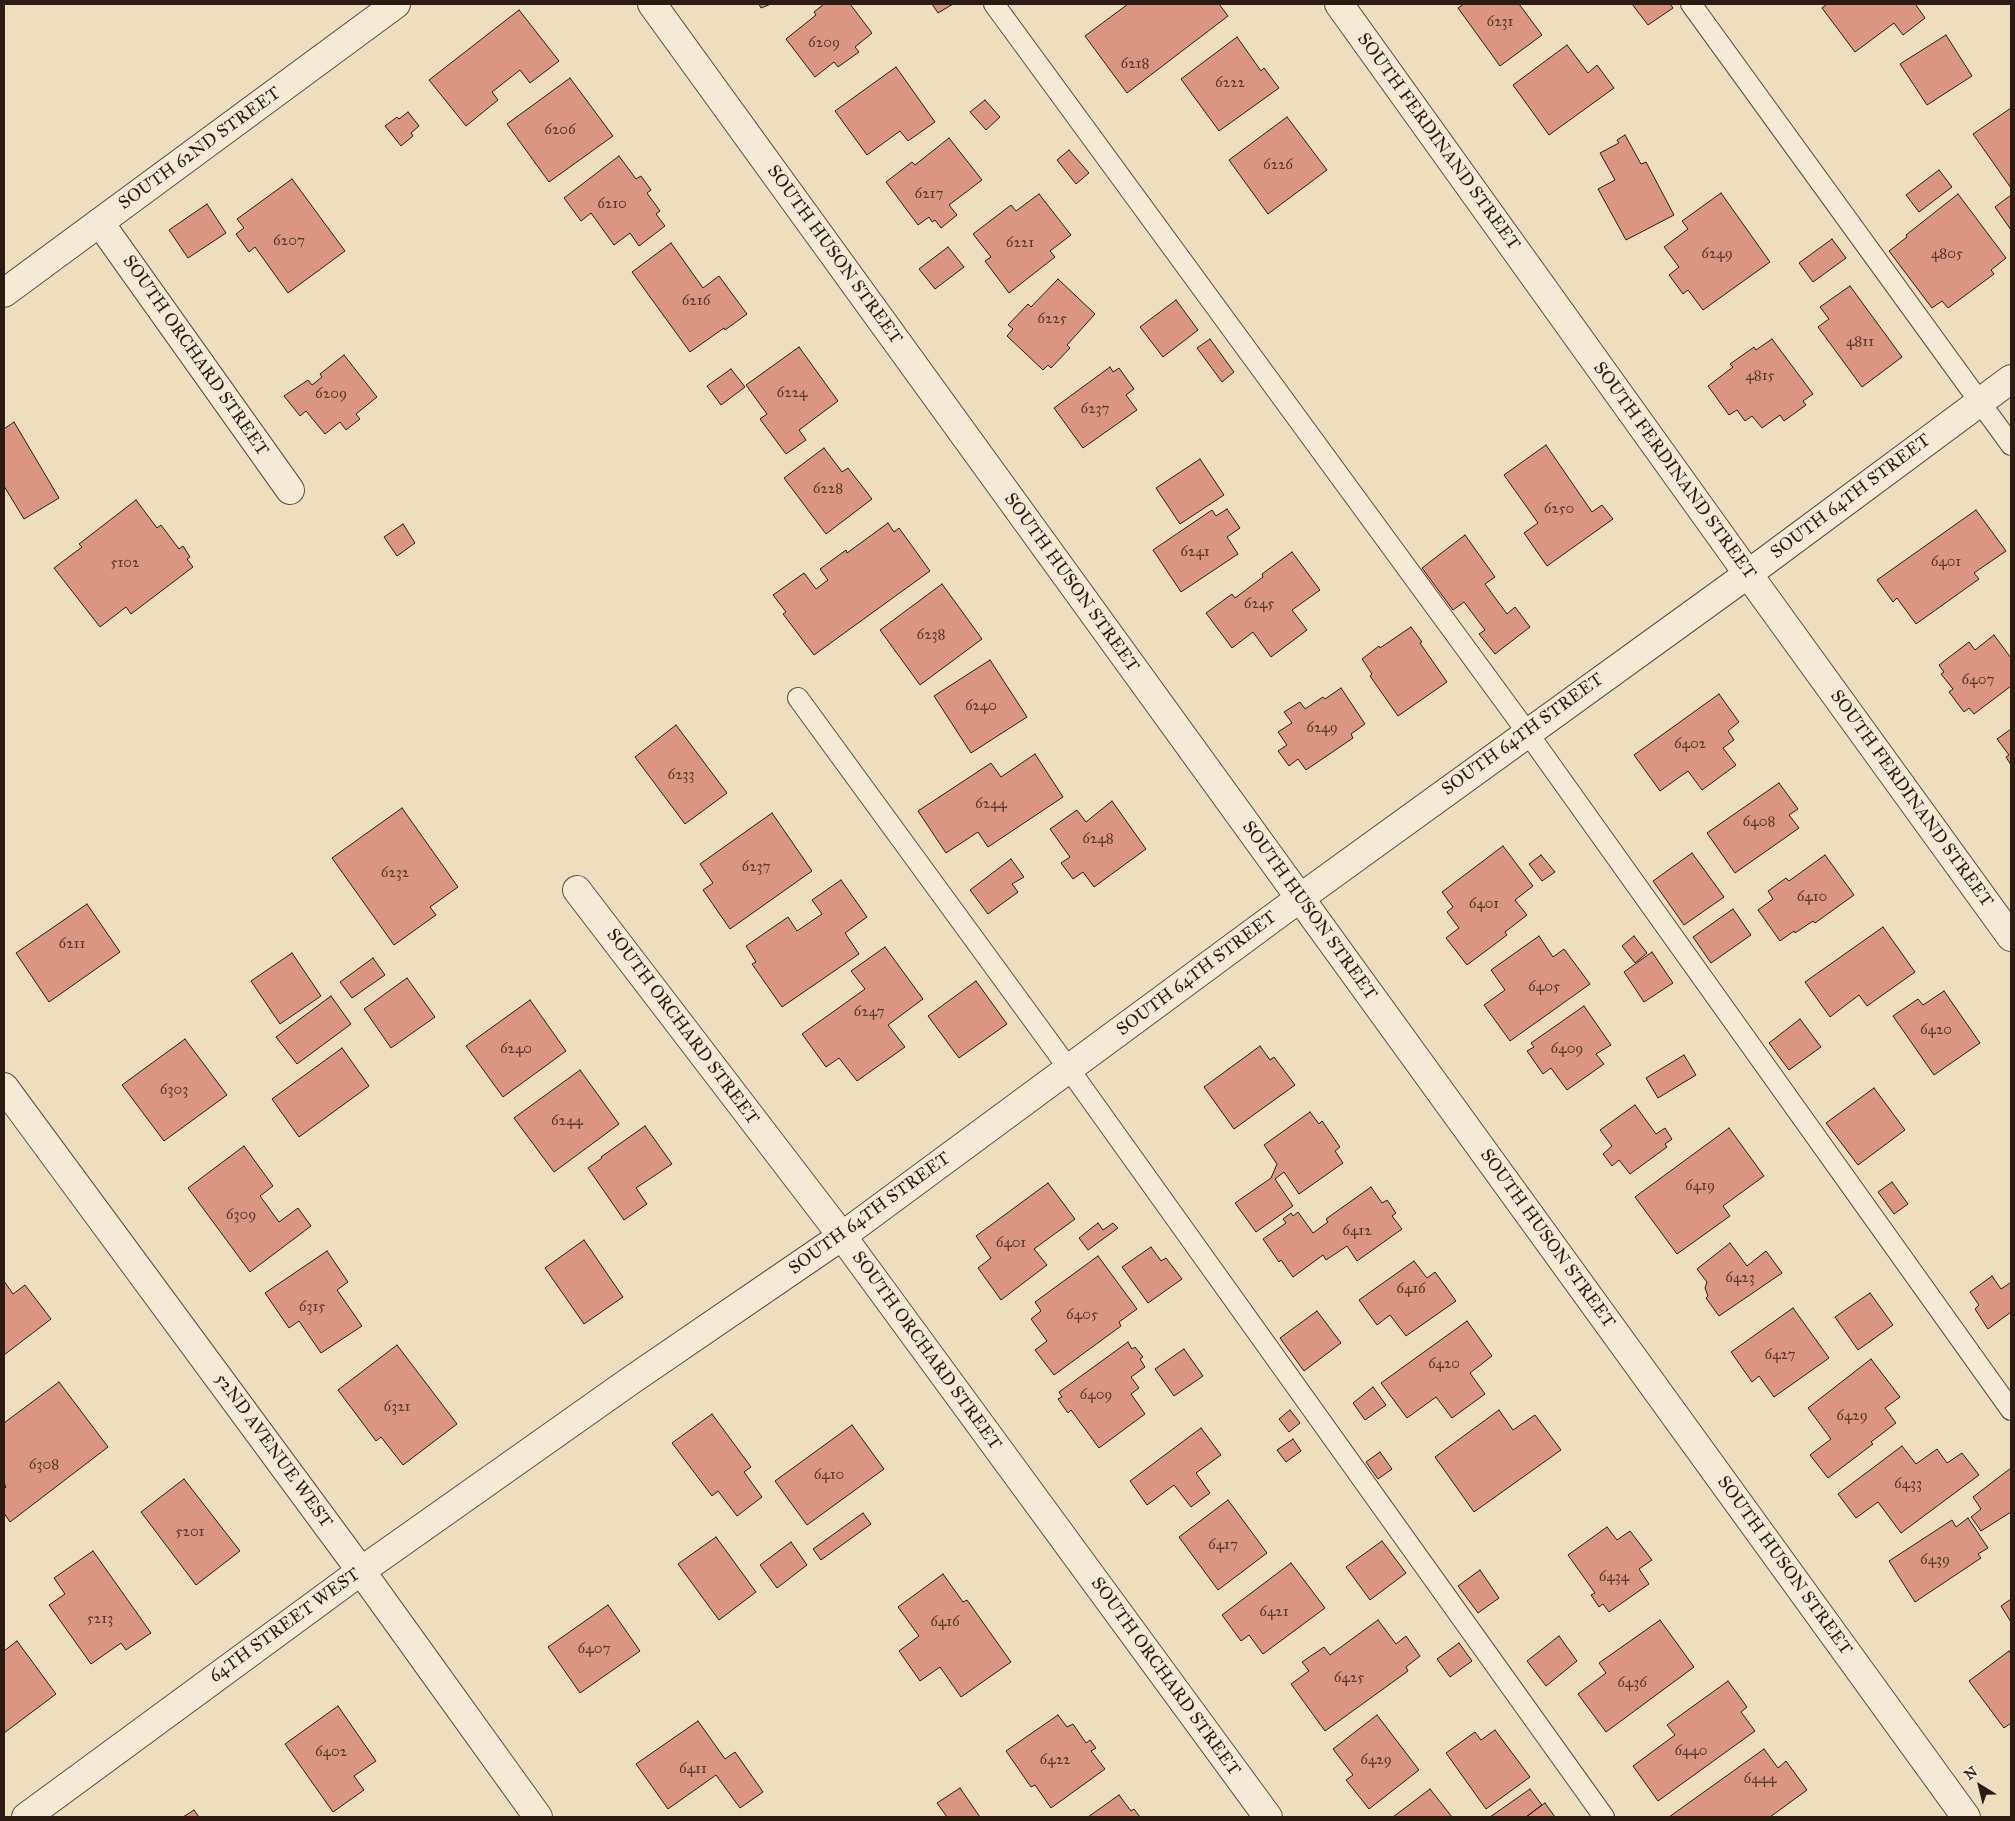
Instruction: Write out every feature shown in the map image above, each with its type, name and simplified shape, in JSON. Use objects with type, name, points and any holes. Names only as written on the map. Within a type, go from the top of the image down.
[{"type":"street","name":"SOUTH 62ND STREET","points":[[4,293],[396,4]]},
{"type":"street","name":"SOUTH HUSON STREET","points":[[652,4],[1966,1817]]},
{"type":"street","name":"SOUTH FERDINAND STREET","points":[[1339,4],[2011,937]]},
{"type":"street","name":"SOUTH ORCHARD STREET","points":[[100,222],[290,490]]},
{"type":"street","name":"SOUTH 64TH STREET","points":[[547,1440],[842,1236],[1300,898],[1748,574],[2011,379]]},
{"type":"street","name":"SOUTH ORCHARD STREET","points":[[577,890],[842,1236],[1268,1817]]},
{"type":"street","name":"52ND AVENUE WEST","points":[[4,1088],[361,1571],[538,1817]]},
{"type":"street","name":"64TH STREET WEST","points":[[26,1817],[361,1571],[547,1440]]},
{"type":"lane","points":[[994,4],[1527,732],[2011,1410]]},
{"type":"lane","points":[[1690,4],[2011,445]]},
{"type":"lane","points":[[798,698],[1069,1069],[1604,1817]]},
{"type":"building","points":[[759,4],[771,4],[761,8]]},
{"type":"building","points":[[824,4],[850,4],[872,33],[855,47],[859,52],[838,67],[834,62],[815,77],[786,39],[816,15],[814,12]]},
{"type":"building","points":[[932,4],[953,4],[938,13]]},
{"type":"building","points":[[1128,4],[1219,4],[1228,16],[1127,93],[1085,36]]},
{"type":"building","points":[[1464,4],[1519,4],[1542,35],[1500,66],[1458,8]]},
{"type":"building","points":[[1632,4],[1670,4],[1673,8],[1648,25]]},
{"type":"building","points":[[1827,4],[1917,4],[1925,18],[1903,35],[1894,23],[1855,52],[1822,8]]},
{"type":"building","points":[[519,10],[559,61],[530,83],[520,70],[492,92],[498,100],[466,126],[429,80]]},
{"type":"building","points":[[1946,35],[1972,76],[1927,105],[1900,64]]},
{"type":"building","points":[[1237,37],[1261,71],[1264,68],[1279,88],[1219,131],[1181,79]]},
{"type":"building","points":[[1567,45],[1588,73],[1597,65],[1614,88],[1549,135],[1513,85]]},
{"type":"building","points":[[896,67],[935,122],[908,141],[900,131],[867,155],[835,111]]},
{"type":"building","points":[[570,78],[613,136],[549,182],[507,124]]},
{"type":"building","points":[[985,100],[1000,117],[986,130],[970,112]]},
{"type":"building","points":[[2011,108],[2011,188],[1973,134]]},
{"type":"building","points":[[408,112],[419,126],[411,133],[413,136],[401,146],[385,126]]},
{"type":"building","points":[[1287,117],[1327,170],[1268,214],[1229,160]]},
{"type":"building","points":[[1625,135],[1641,164],[1646,162],[1674,215],[1626,240],[1598,189],[1615,180],[1600,153],[1619,143],[1617,140]]},
{"type":"building","points":[[949,138],[982,180],[949,205],[957,215],[941,228],[935,220],[932,222],[929,217],[918,225],[886,182],[912,162],[915,165]]},
{"type":"building","points":[[1069,150],[1089,173],[1076,184],[1057,160]]},
{"type":"building","points":[[619,156],[636,179],[641,176],[651,190],[647,193],[660,211],[656,214],[665,226],[639,246],[630,233],[614,245],[591,213],[581,221],[564,198]]},
{"type":"building","points":[[1939,170],[1952,187],[1919,212],[1906,195]]},
{"type":"building","points":[[292,179],[345,251],[288,293],[255,247],[249,252],[236,234],[244,228],[237,219]]},
{"type":"building","points":[[1721,193],[1770,262],[1703,310],[1688,290],[1683,294],[1669,275],[1679,267],[1664,247],[1688,229],[1682,221]]},
{"type":"building","points":[[1039,194],[1071,235],[1050,251],[1055,257],[1009,293],[985,261],[991,257],[973,234],[1011,205],[1016,211]]},
{"type":"building","points":[[1958,194],[2006,258],[1991,270],[1994,274],[1948,308],[1942,301],[1932,308],[1889,251],[1907,237],[1906,235]]},
{"type":"building","points":[[2011,195],[2011,230],[1995,207]]},
{"type":"building","points":[[207,204],[226,233],[188,258],[169,230]]},
{"type":"building","points":[[1832,239],[1846,258],[1813,282],[1799,263]]},
{"type":"building","points":[[671,243],[703,288],[719,276],[747,314],[690,352],[632,272]]},
{"type":"building","points":[[948,247],[964,267],[935,289],[919,269]]},
{"type":"building","points":[[1058,279],[1095,314],[1067,345],[1070,348],[1051,368],[1048,365],[1043,370],[1007,336],[1013,329],[1008,325],[1028,304],[1031,307]]},
{"type":"building","points":[[1850,286],[1902,357],[1862,387],[1818,327],[1829,319],[1820,307]]},
{"type":"building","points":[[1176,300],[1198,330],[1163,357],[1140,327]]},
{"type":"building","points":[[1210,339],[1234,372],[1222,382],[1197,348]]},
{"type":"building","points":[[1772,339],[1813,394],[1803,401],[1806,405],[1784,421],[1780,415],[1762,428],[1752,416],[1745,421],[1737,410],[1729,415],[1708,386],[1733,367],[1730,364],[1754,347],[1756,350]]},
{"type":"building","points":[[799,347],[838,401],[799,430],[806,440],[786,454],[760,419],[767,414],[746,385]]},
{"type":"building","points":[[344,355],[377,397],[356,414],[360,419],[346,430],[340,422],[325,434],[306,411],[300,416],[284,396],[308,380],[312,385],[322,377],[320,374]]},
{"type":"building","points":[[1110,367],[1113,372],[1119,368],[1134,389],[1126,395],[1137,410],[1083,448],[1054,408]]},
{"type":"building","points":[[731,369],[745,387],[721,405],[707,386]]},
{"type":"building","points":[[14,422],[59,498],[24,519],[4,486],[4,429]]},
{"type":"building","points":[[1546,445],[1592,512],[1602,505],[1613,519],[1547,566],[1524,533],[1538,523],[1504,475]]},
{"type":"building","points":[[824,448],[842,472],[848,468],[872,499],[826,534],[784,478]]},
{"type":"building","points":[[1200,459],[1224,495],[1180,524],[1156,488]]},
{"type":"building","points":[[136,500],[157,528],[161,525],[179,549],[183,546],[190,557],[187,559],[193,567],[131,614],[126,607],[100,627],[54,568],[82,547],[79,544]]},
{"type":"building","points":[[1227,509],[1240,528],[1227,537],[1238,554],[1181,592],[1153,550],[1212,510],[1216,516]]},
{"type":"building","points":[[1976,510],[2006,551],[1974,573],[1979,579],[1916,624],[1897,598],[1893,602],[1877,580]]},
{"type":"building","points":[[888,523],[894,532],[899,528],[930,571],[814,655],[783,614],[786,612],[773,595],[804,573],[816,589],[828,580],[820,569],[846,550],[847,553]]},
{"type":"building","points":[[403,524],[415,543],[397,556],[384,537]]},
{"type":"building","points":[[1465,535],[1495,577],[1485,584],[1507,614],[1515,607],[1530,627],[1495,654],[1479,634],[1485,630],[1464,602],[1453,610],[1422,568]]},
{"type":"building","points":[[1292,552],[1320,590],[1292,610],[1307,630],[1271,657],[1253,632],[1232,648],[1206,613],[1232,594],[1235,598],[1263,577],[1262,574]]},
{"type":"building","points":[[942,584],[982,639],[920,685],[880,630]]},
{"type":"building","points":[[1411,627],[1447,682],[1398,716],[1370,676],[1372,674],[1362,659],[1379,646],[1380,648]]},
{"type":"building","points":[[1994,635],[2011,658],[2011,686],[1974,714],[1969,708],[1964,712],[1949,692],[1953,689],[1941,674],[1944,672],[1939,665],[1969,642],[1975,650]]},
{"type":"building","points":[[990,660],[1027,717],[971,753],[934,696]]},
{"type":"building","points":[[1341,688],[1365,724],[1351,734],[1353,738],[1306,770],[1298,759],[1289,766],[1278,751],[1287,745],[1278,732],[1292,723],[1284,712],[1300,702],[1305,709]]},
{"type":"building","points":[[1719,694],[1739,722],[1728,731],[1734,740],[1723,748],[1736,765],[1702,790],[1688,771],[1660,791],[1634,755]]},
{"type":"building","points":[[676,725],[727,793],[685,824],[635,757]]},
{"type":"building","points":[[2011,729],[2011,765],[2006,757],[2009,755],[1997,739]]},
{"type":"building","points":[[1035,754],[1063,797],[988,847],[978,832],[946,853],[918,811],[991,763],[1001,777]]},
{"type":"building","points":[[1779,783],[1798,809],[1789,815],[1799,828],[1735,873],[1707,833]]},
{"type":"building","points":[[1112,801],[1146,849],[1094,887],[1083,872],[1073,879],[1061,863],[1070,857],[1050,829],[1077,810],[1086,822]]},
{"type":"building","points":[[402,808],[458,887],[430,907],[436,915],[394,945],[332,858]]},
{"type":"building","points":[[772,813],[812,871],[730,929],[703,890],[713,883],[700,864]]},
{"type":"building","points":[[1503,846],[1533,886],[1515,900],[1527,915],[1505,932],[1507,935],[1467,965],[1446,938],[1459,928],[1447,912],[1453,907],[1442,892]]},
{"type":"building","points":[[1692,853],[1724,897],[1684,925],[1653,881]]},
{"type":"building","points":[[1541,855],[1555,872],[1542,881],[1529,864]]},
{"type":"building","points":[[1825,855],[1854,895],[1815,923],[1813,921],[1780,941],[1758,910],[1773,899],[1768,891],[1786,878],[1789,881]]},
{"type":"building","points":[[1011,859],[1024,877],[1012,884],[1018,892],[988,914],[970,890]]},
{"type":"building","points":[[841,880],[867,917],[845,933],[859,954],[782,1007],[752,964],[756,962],[746,946],[788,917],[797,931],[822,914],[812,900]]},
{"type":"building","points":[[87,904],[120,952],[49,1002],[16,953]]},
{"type":"building","points":[[1733,909],[1751,935],[1711,963],[1693,937]]},
{"type":"building","points":[[1883,927],[1915,972],[1867,1006],[1859,995],[1830,1017],[1805,982]]},
{"type":"building","points":[[1539,936],[1553,957],[1564,949],[1590,984],[1510,1041],[1484,1005],[1505,990],[1491,970]]},
{"type":"building","points":[[1634,936],[1647,953],[1635,963],[1622,946]]},
{"type":"building","points":[[885,947],[923,999],[888,1025],[905,1047],[857,1081],[839,1058],[826,1067],[802,1034],[865,989],[851,971]]},
{"type":"building","points":[[1652,952],[1673,983],[1644,1002],[1624,972]]},
{"type":"building","points":[[292,953],[321,996],[280,1024],[251,981]]},
{"type":"building","points":[[373,958],[385,975],[352,998],[340,982]]},
{"type":"building","points":[[407,978],[435,1017],[391,1048],[364,1009]]},
{"type":"building","points":[[976,981],[1007,1024],[959,1058],[928,1016]]},
{"type":"building","points":[[1944,991],[1980,1043],[1934,1075],[1893,1016],[1918,999],[1923,1005]]},
{"type":"building","points":[[331,996],[351,1024],[297,1064],[276,1037]]},
{"type":"building","points":[[530,1000],[566,1051],[503,1097],[466,1046]]},
{"type":"building","points":[[1584,1006],[1611,1045],[1596,1054],[1604,1064],[1567,1090],[1551,1068],[1543,1074],[1527,1051],[1534,1047],[1531,1043]]},
{"type":"building","points":[[1800,1019],[1821,1047],[1789,1070],[1769,1043]]},
{"type":"building","points":[[185,1039],[227,1095],[164,1141],[122,1085]]},
{"type":"building","points":[[1260,1046],[1270,1060],[1274,1057],[1295,1085],[1234,1129],[1204,1087]]},
{"type":"building","points":[[342,1048],[369,1086],[299,1137],[272,1099]]},
{"type":"building","points":[[1684,1055],[1696,1075],[1658,1098],[1646,1078]]},
{"type":"building","points":[[580,1070],[619,1124],[554,1172],[514,1118]]},
{"type":"building","points":[[1874,1088],[1905,1130],[1858,1165],[1826,1123]]},
{"type":"building","points":[[1635,1105],[1656,1134],[1665,1128],[1672,1139],[1665,1144],[1667,1147],[1630,1174],[1619,1160],[1612,1166],[1603,1154],[1612,1146],[1600,1130]]},
{"type":"building","points":[[1310,1112],[1319,1124],[1322,1121],[1340,1147],[1335,1151],[1343,1163],[1299,1194],[1284,1172],[1275,1179],[1293,1206],[1256,1232],[1235,1203],[1271,1178],[1277,1164],[1264,1145]]},
{"type":"building","points":[[645,1126],[672,1164],[636,1188],[647,1204],[624,1220],[588,1168]]},
{"type":"building","points":[[1729,1128],[1764,1176],[1723,1206],[1730,1216],[1677,1254],[1635,1197]]},
{"type":"building","points":[[244,1146],[273,1186],[260,1196],[279,1222],[298,1208],[311,1226],[250,1272],[188,1188]]},
{"type":"building","points":[[1892,1182],[1908,1204],[1894,1214],[1878,1192]]},
{"type":"building","points":[[1048,1183],[1075,1219],[1034,1249],[1047,1265],[1001,1300],[978,1268],[991,1258],[976,1236]]},
{"type":"building","points":[[1371,1187],[1382,1203],[1387,1200],[1396,1213],[1392,1216],[1402,1229],[1357,1261],[1347,1246],[1326,1260],[1323,1255],[1293,1277],[1281,1260],[1279,1262],[1263,1239],[1286,1223],[1283,1219],[1291,1213],[1293,1216],[1298,1212],[1313,1233],[1328,1222],[1326,1219]]},
{"type":"building","points":[[1098,1223],[1103,1230],[1113,1223],[1118,1228],[1088,1250],[1079,1238]]},
{"type":"building","points":[[584,1240],[623,1297],[584,1324],[545,1268]]},
{"type":"building","points":[[1730,1243],[1747,1266],[1766,1251],[1782,1273],[1719,1316],[1706,1298],[1708,1296],[1705,1288],[1707,1282],[1697,1269]]},
{"type":"building","points":[[1151,1247],[1161,1261],[1166,1258],[1182,1279],[1148,1303],[1122,1267]]},
{"type":"building","points":[[327,1251],[348,1282],[337,1290],[362,1326],[321,1353],[299,1321],[289,1328],[265,1293]]},
{"type":"building","points":[[1098,1256],[1137,1309],[1119,1322],[1121,1326],[1054,1375],[1035,1350],[1047,1341],[1031,1319],[1041,1311],[1035,1302]]},
{"type":"building","points":[[1414,1261],[1427,1278],[1435,1272],[1456,1301],[1406,1336],[1390,1315],[1377,1325],[1359,1300]]},
{"type":"building","points":[[1992,1276],[2001,1289],[2010,1283],[2011,1312],[1988,1329],[1975,1309],[1979,1305],[1970,1292]]},
{"type":"building","points":[[4,1281],[13,1294],[25,1285],[51,1319],[4,1355]]},
{"type":"building","points":[[1870,1293],[1893,1325],[1858,1350],[1835,1317]]},
{"type":"building","points":[[1793,1308],[1829,1358],[1774,1397],[1759,1376],[1752,1382],[1731,1352]]},
{"type":"building","points":[[1317,1311],[1341,1343],[1304,1371],[1280,1338]]},
{"type":"building","points":[[1467,1321],[1492,1356],[1470,1373],[1485,1394],[1452,1418],[1436,1397],[1407,1418],[1381,1383]]},
{"type":"building","points":[[1128,1342],[1132,1349],[1135,1347],[1143,1357],[1140,1359],[1145,1367],[1131,1377],[1139,1388],[1131,1394],[1145,1414],[1099,1448],[1071,1410],[1068,1413],[1058,1399],[1062,1397],[1059,1392]]},
{"type":"building","points":[[397,1345],[457,1424],[403,1465],[381,1437],[376,1441],[338,1390]]},
{"type":"building","points":[[1184,1349],[1203,1376],[1174,1396],[1155,1369]]},
{"type":"building","points":[[1871,1359],[1900,1397],[1885,1408],[1896,1423],[1871,1442],[1873,1444],[1828,1478],[1810,1455],[1831,1439],[1808,1408]]},
{"type":"building","points":[[59,1382],[108,1447],[10,1522],[4,1513],[4,1489],[6,1487],[4,1483],[4,1423]]},
{"type":"building","points":[[1373,1387],[1386,1405],[1365,1420],[1353,1403]]},
{"type":"building","points":[[1290,1410],[1300,1423],[1289,1432],[1279,1419]]},
{"type":"building","points":[[1499,1410],[1513,1430],[1535,1415],[1561,1450],[1474,1512],[1435,1457]]},
{"type":"building","points":[[712,1414],[751,1467],[744,1472],[762,1497],[737,1516],[718,1491],[712,1496],[672,1443]]},
{"type":"building","points":[[852,1425],[884,1469],[807,1525],[775,1481]]},
{"type":"building","points":[[1201,1428],[1221,1455],[1196,1473],[1210,1493],[1191,1507],[1174,1485],[1147,1505],[1130,1481]]},
{"type":"building","points":[[1293,1439],[1301,1451],[1286,1462],[1277,1450]]},
{"type":"building","points":[[1902,1446],[1916,1464],[1937,1449],[1947,1463],[1962,1453],[1979,1475],[1901,1533],[1878,1502],[1856,1518],[1838,1494]]},
{"type":"building","points":[[1380,1452],[1392,1469],[1378,1479],[1366,1462]]},
{"type":"building","points":[[2011,1468],[2011,1512],[1981,1531],[1971,1517],[1981,1509],[1973,1497]]},
{"type":"building","points":[[184,1479],[240,1551],[196,1585],[141,1512]]},
{"type":"building","points":[[1228,1500],[1267,1553],[1218,1590],[1179,1537]]},
{"type":"building","points":[[863,1513],[871,1524],[821,1560],[813,1549]]},
{"type":"building","points":[[1968,1518],[1988,1548],[1978,1554],[1981,1558],[1915,1602],[1889,1561],[1952,1520],[1956,1527]]},
{"type":"building","points":[[1607,1527],[1617,1540],[1630,1531],[1652,1560],[1639,1569],[1649,1584],[1609,1612],[1603,1604],[1599,1607],[1591,1595],[1595,1593],[1568,1555]]},
{"type":"building","points":[[716,1537],[756,1592],[719,1620],[678,1564]]},
{"type":"building","points":[[1382,1541],[1406,1573],[1370,1600],[1346,1567]]},
{"type":"building","points":[[791,1542],[807,1565],[777,1588],[760,1565]]},
{"type":"building","points":[[93,1551],[151,1633],[126,1650],[121,1643],[91,1664],[49,1605],[65,1594],[54,1578]]},
{"type":"building","points":[[1291,1563],[1325,1608],[1263,1654],[1249,1635],[1241,1641],[1222,1615]]},
{"type":"building","points":[[1480,1570],[1499,1598],[1478,1613],[1458,1586]]},
{"type":"building","points":[[943,1574],[963,1602],[967,1600],[1011,1662],[961,1697],[940,1667],[920,1681],[899,1651],[919,1636],[898,1607]]},
{"type":"building","points":[[2011,1599],[2011,1622],[2001,1606]]},
{"type":"building","points":[[608,1605],[640,1651],[580,1693],[548,1647]]},
{"type":"building","points":[[1378,1620],[1396,1644],[1406,1636],[1420,1656],[1406,1667],[1408,1671],[1325,1731],[1291,1684],[1309,1671],[1302,1662],[1324,1647],[1330,1655]]},
{"type":"building","points":[[1660,1620],[1694,1667],[1606,1732],[1578,1694],[1606,1673],[1599,1663]]},
{"type":"building","points":[[1559,1636],[1577,1661],[1546,1686],[1527,1661]]},
{"type":"building","points":[[17,1641],[56,1694],[4,1733],[4,1651]]},
{"type":"building","points":[[1459,1643],[1472,1661],[1450,1677],[1437,1659]]},
{"type":"building","points":[[2009,1651],[2011,1654],[2011,1723],[2004,1728],[1969,1681]]},
{"type":"building","points":[[1728,1681],[1747,1707],[1741,1712],[1755,1731],[1658,1801],[1633,1766],[1675,1735],[1667,1725]]},
{"type":"building","points":[[338,1706],[376,1761],[354,1776],[364,1790],[333,1812],[285,1744]]},
{"type":"building","points":[[1058,1715],[1067,1727],[1073,1724],[1086,1743],[1090,1740],[1096,1748],[1091,1751],[1105,1769],[1051,1808],[1035,1785],[1031,1787],[1006,1751]]},
{"type":"building","points":[[1377,1715],[1419,1770],[1369,1809],[1346,1780],[1353,1775],[1333,1749]]},
{"type":"building","points":[[698,1721],[725,1759],[735,1752],[763,1792],[740,1808],[716,1775],[668,1809],[636,1764]]},
{"type":"building","points":[[1495,1730],[1530,1777],[1486,1809],[1446,1753],[1475,1732],[1481,1740]]},
{"type":"building","points":[[1764,1749],[1778,1768],[1786,1761],[1807,1790],[1770,1817],[1669,1817]]},
{"type":"building","points":[[960,1788],[980,1817],[947,1817],[937,1803]]},
{"type":"building","points":[[1430,1789],[1452,1817],[1393,1817]]},
{"type":"building","points":[[1530,1789],[1542,1805],[1526,1817],[1490,1817]]},
{"type":"building","points":[[1119,1795],[1131,1811],[1134,1809],[1140,1817],[1088,1817]]},
{"type":"building","points":[[1545,1803],[1555,1817],[1526,1817],[1542,1805]]},
{"type":"building","points":[[194,1810],[199,1817],[183,1817]]}]
